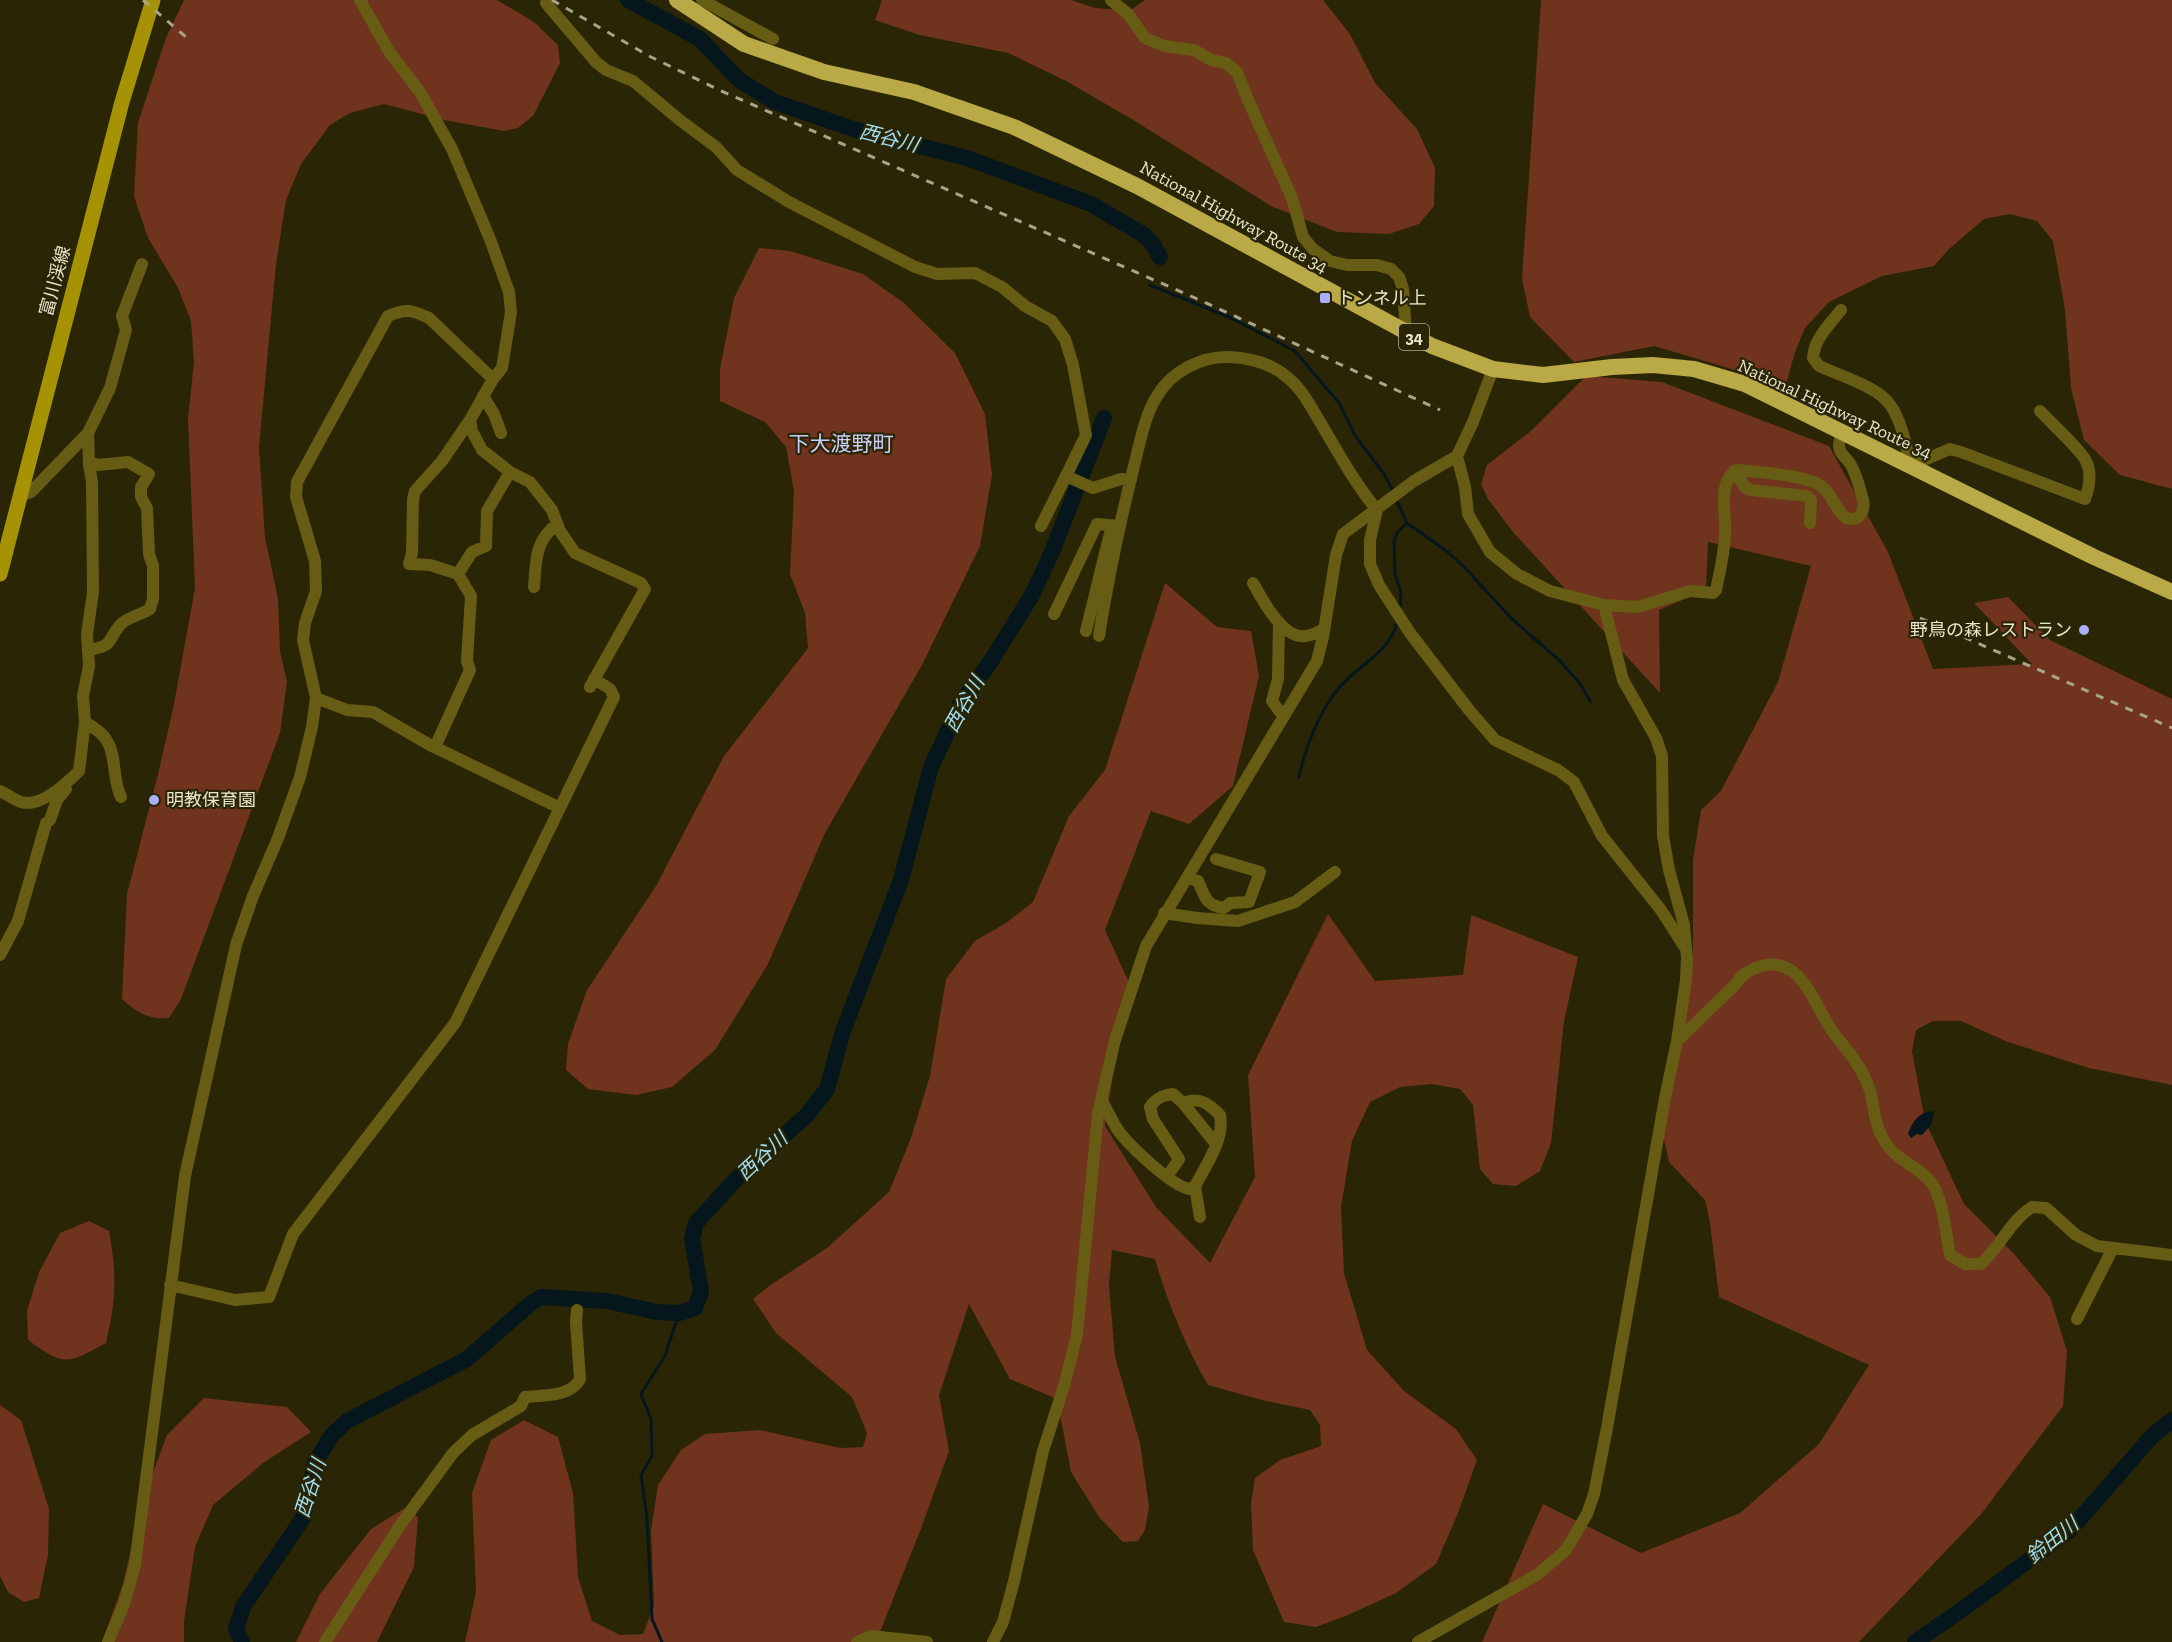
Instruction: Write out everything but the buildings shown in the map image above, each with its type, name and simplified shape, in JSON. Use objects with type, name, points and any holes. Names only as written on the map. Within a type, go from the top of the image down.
[{"type":"highway","name":"National Highway Route 34","points":[[677,0],[744,44],[824,72],[914,92],[1014,127],[1137,186],[1432,346],[1493,369],[1542,375],[1653,365],[1694,369],[1745,384],[2099,559],[2172,592]]},
{"type":"main road","name":"富川渓線","points":[[0,574],[119,114],[153,0]]},
{"type":"street","points":[[360,0],[390,53],[420,92],[452,149],[490,239],[509,292],[511,312],[501,368],[442,461],[415,491],[412,553],[409,564],[430,565],[459,574],[471,596],[467,661],[470,670],[435,747]]},
{"type":"street","points":[[548,0],[546,3],[596,62],[606,70],[633,81],[716,147],[737,170],[789,202],[915,267],[938,273],[975,273],[1002,286],[1025,306],[1052,321],[1065,339],[1073,365],[1086,435],[1068,477],[1041,526]]},
{"type":"street","points":[[702,0],[773,39]]},
{"type":"street","points":[[1111,0],[1128,14],[1145,38],[1164,46],[1194,50],[1211,60],[1226,63],[1237,72],[1292,198],[1303,237],[1313,249],[1330,261],[1347,265],[1377,265],[1391,269],[1399,277],[1403,289],[1406,333]]},
{"type":"street","points":[[19,496],[31,492],[88,433],[110,388],[126,330],[122,316],[142,264]]},
{"type":"street","points":[[108,1642],[124,1604],[135,1565],[185,1176],[236,945],[300,777],[312,727],[316,698],[303,640],[305,623],[316,591],[315,561],[296,497],[297,482],[388,316],[403,309],[429,318],[493,379]]},
{"type":"street","points":[[1841,310],[1819,338],[1813,358],[1819,366],[1877,393],[1888,401],[1905,437],[1910,466],[1950,449],[2085,499],[2089,488],[2086,460],[2040,411]]},
{"type":"street","points":[[1086,631],[1145,425],[1157,396],[1175,376],[1196,363],[1219,357],[1244,358],[1268,365],[1289,378],[1308,402],[1365,496],[1377,510]]},
{"type":"street","points":[[993,1642],[1003,1622],[1043,1451],[1064,1386],[1077,1335],[1094,1146],[1115,1040],[1146,946],[1317,661],[1335,555],[1343,534],[1414,481],[1457,456],[1493,369]]},
{"type":"street","points":[[483,396],[494,414],[501,433]]},
{"type":"street","points":[[170,1285],[235,1300],[268,1297],[293,1234],[455,1023],[614,697],[610,689],[592,683],[645,589],[641,583],[574,553],[557,524],[552,510],[530,482],[510,472],[482,450],[472,431],[470,420]]},
{"type":"street","points":[[1734,471],[1806,480],[1821,486],[1832,496],[1846,518],[1858,517],[1863,512],[1864,505],[1850,463],[1841,454],[1839,445],[1843,432]]},
{"type":"street","points":[[0,955],[18,921],[46,823],[50,820],[57,800],[76,780],[79,771],[85,722],[83,696],[89,666],[87,634],[93,592],[92,483],[88,433]]},
{"type":"street","points":[[1457,456],[1465,487],[1468,514],[1490,552],[1517,574],[1550,591],[1604,604],[1638,607],[1690,591],[1713,593],[1716,590],[1726,532],[1723,500],[1734,471]]},
{"type":"street","points":[[88,650],[101,648],[110,643],[120,625],[150,609],[154,581],[149,554],[147,508],[141,497],[141,486],[149,474],[128,462],[98,465],[89,462]]},
{"type":"street","points":[[1734,471],[1750,490],[1807,496],[1811,500],[1810,523]]},
{"type":"street","points":[[459,574],[472,552],[486,546],[487,511],[510,472]]},
{"type":"street","points":[[1068,477],[1093,488],[1122,479],[1131,480]]},
{"type":"street","points":[[1377,510],[1370,540],[1370,564],[1379,585],[1410,633],[1495,740],[1558,770],[1574,782],[1602,836],[1661,910],[1685,947]]},
{"type":"street","points":[[534,587],[539,545],[547,532],[557,524]]},
{"type":"street","points":[[1054,614],[1097,524],[1116,526]]},
{"type":"street","points":[[1099,636],[1116,526]]},
{"type":"street","points":[[1253,583],[1263,602],[1279,622],[1293,634],[1302,637],[1324,630]]},
{"type":"street","points":[[1418,1642],[1538,1574],[1566,1550],[1587,1514],[1594,1494],[1607,1428],[1677,1041],[1686,980],[1684,925],[1669,870],[1663,836],[1662,756],[1656,738],[1623,681],[1604,604]]},
{"type":"street","points":[[1279,622],[1278,679],[1272,701],[1283,716]]},
{"type":"street","points":[[316,698],[347,710],[373,712],[435,747],[560,808]]},
{"type":"street","points":[[85,722],[98,730],[108,741],[113,759],[116,787],[121,797]]},
{"type":"street","points":[[1,795],[19,802],[36,802],[57,791],[79,771]]},
{"type":"street","points":[[1187,878],[1198,881],[1206,899],[1214,907],[1224,908],[1230,903],[1249,902],[1260,872],[1216,859]]},
{"type":"street","points":[[1164,913],[1238,921],[1295,902],[1335,872]]},
{"type":"street","points":[[1677,1041],[1729,992],[1739,978],[1767,964],[1783,965],[1794,973],[1806,988],[1833,1032],[1856,1060],[1869,1087],[1878,1129],[1891,1152],[1929,1180],[1937,1191],[1950,1255],[1965,1264],[1981,1264],[1993,1253],[2019,1215],[2032,1207],[2046,1208],[2076,1235],[2097,1246],[2172,1255]]},
{"type":"street","points":[[1167,1177],[1179,1159],[1153,1119],[1149,1107],[1155,1100],[1173,1094],[1220,1138]]},
{"type":"street","points":[[1102,1101],[1120,1133],[1167,1177],[1180,1187],[1189,1189],[1195,1186],[1220,1138],[1222,1124],[1220,1115],[1210,1105],[1202,1101],[1190,1100],[1183,1103]]},
{"type":"street","points":[[1195,1186],[1200,1217]]},
{"type":"street","points":[[2077,1318],[2113,1248]]},
{"type":"street","points":[[326,1642],[401,1524],[453,1453],[472,1435],[521,1406],[525,1398],[569,1391],[576,1386],[580,1379],[577,1310]]},
{"type":"street","points":[[857,1642],[871,1636],[927,1642]]},
{"type":"shaded area","points":[[184,0],[497,0],[534,22],[558,45],[560,63],[533,116],[518,128],[504,131],[444,120],[384,104],[350,113],[330,125],[301,164],[286,200],[276,264],[259,447],[265,537],[278,599],[280,652],[287,682],[280,733],[181,999],[169,1018],[155,1018],[132,1008],[122,999],[127,894],[173,709],[195,588],[188,418],[194,362],[191,321],[178,288],[148,238],[134,196],[138,123],[166,38]]},
{"type":"shaded area","points":[[882,0],[1071,0],[1095,8],[1129,11],[1145,0],[1323,0],[1350,34],[1375,83],[1417,129],[1435,168],[1434,206],[1419,224],[1389,234],[1337,232],[1273,207],[1130,118],[1066,81],[1008,53],[920,35],[875,20]]},
{"type":"shaded area","points":[[1541,0],[2172,0],[2172,489],[2120,475],[2084,440],[2071,388],[2065,310],[2053,241],[2037,221],[2010,214],[1984,219],[1948,250],[1934,266],[1882,276],[1829,302],[1805,328],[1795,352],[1786,385],[1654,346],[1574,362],[1530,317],[1522,279]]},
{"type":"shaded area","points":[[759,248],[790,251],[863,274],[904,303],[955,353],[985,414],[992,475],[980,546],[922,665],[825,833],[768,964],[715,1050],[672,1087],[636,1095],[588,1089],[566,1070],[568,1044],[587,990],[656,886],[724,756],[808,648],[805,613],[790,574],[794,491],[786,447],[765,422],[720,401],[720,369],[734,298]]},
{"type":"shaded area","points":[[1586,376],[1662,382],[1829,446],[1888,552],[1933,669],[2032,664],[1974,603],[2008,597],[2050,640],[2172,699],[2172,1085],[2089,1068],[2008,1042],[1961,1021],[1933,1021],[1916,1030],[1912,1051],[1925,1121],[1964,1204],[2015,1255],[2050,1297],[2067,1351],[2063,1406],[1982,1513],[1859,1642],[1482,1642],[1543,1504],[1641,1553],[1740,1513],[1819,1444],[1869,1365],[1719,1297],[1705,1200],[1669,1162],[1658,1115],[1676,1050],[1693,958],[1693,860],[1701,810],[1721,791],[1778,682],[1811,566],[1708,542],[1706,590],[1659,610],[1660,693],[1513,532],[1488,499],[1481,484],[1487,465],[1531,431]]},
{"type":"shaded area","points":[[1165,583],[1217,627],[1251,631],[1259,676],[1233,786],[1189,824],[1151,811],[1105,930],[1133,991],[1116,1056],[1105,1126],[1156,1207],[1210,1263],[1255,1177],[1248,1075],[1328,914],[1375,981],[1463,975],[1471,915],[1578,957],[1564,1022],[1551,1143],[1540,1171],[1516,1186],[1493,1184],[1480,1169],[1473,1105],[1460,1089],[1432,1084],[1400,1087],[1370,1102],[1352,1141],[1341,1207],[1344,1273],[1367,1350],[1404,1391],[1456,1429],[1477,1460],[1436,1564],[1396,1593],[1348,1615],[1316,1627],[1284,1622],[1253,1550],[1251,1503],[1255,1478],[1280,1460],[1321,1446],[1320,1425],[1310,1410],[1208,1385],[1178,1324],[1155,1259],[1112,1250],[1109,1285],[1115,1357],[1140,1443],[1149,1507],[1145,1530],[1138,1541],[1123,1542],[1099,1517],[1071,1472],[1057,1399],[1010,1379],[969,1304],[939,1395],[949,1451],[880,1632],[880,1642],[465,1642],[476,1592],[472,1493],[491,1440],[524,1420],[558,1437],[573,1493],[578,1577],[592,1621],[620,1635],[643,1634],[654,1606],[651,1531],[658,1485],[681,1450],[705,1434],[760,1430],[840,1448],[863,1447],[867,1433],[852,1397],[776,1333],[753,1299],[827,1248],[889,1192],[911,1138],[930,1076],[946,979],[975,941],[1006,923],[1033,902],[1069,816],[1105,770]]},
{"type":"shaded area","points":[[1932,1111],[1934,1113],[1931,1125],[1922,1135],[1917,1134],[1911,1138],[1908,1134],[1914,1122],[1919,1116]]},
{"type":"shaded area","points":[[89,1221],[109,1231],[114,1274],[112,1314],[106,1343],[83,1355],[66,1360],[50,1355],[28,1340],[27,1311],[39,1272],[60,1233]]},
{"type":"shaded area","points":[[204,1398],[287,1407],[311,1432],[263,1463],[213,1505],[195,1547],[184,1621],[184,1642],[102,1642],[123,1584],[141,1505],[167,1435]]},
{"type":"shaded area","points":[[0,1405],[21,1420],[49,1509],[48,1555],[39,1598],[24,1602],[8,1592],[0,1576]]},
{"type":"shaded area","points":[[408,1506],[418,1518],[414,1567],[377,1642],[296,1642],[320,1594],[371,1529]]},
{"type":"waterway","name":"西谷川","points":[[628,0],[700,39],[739,80],[775,102],[856,130],[967,158],[1091,204],[1144,235],[1160,257]]},
{"type":"waterway","points":[[1150,285],[1231,318],[1295,351],[1339,403],[1356,437],[1384,474],[1394,493]]},
{"type":"waterway","name":"西谷川","points":[[242,1642],[236,1629],[243,1607],[303,1518],[315,1463],[331,1436],[347,1421],[467,1359],[541,1297],[607,1301],[657,1312],[679,1313],[695,1308],[701,1292],[692,1238],[696,1223],[739,1176],[807,1115],[827,1089],[843,1031],[901,880],[931,767],[961,703],[991,661],[1032,595],[1052,552],[1104,418]]},
{"type":"waterway","points":[[1396,499],[1407,523],[1448,552],[1467,570],[1511,618],[1560,661],[1581,685],[1590,701]]},
{"type":"waterway","points":[[1400,610],[1401,592],[1395,575],[1394,541],[1397,533],[1407,523]]},
{"type":"waterway","points":[[1299,777],[1314,730],[1325,708],[1339,688],[1387,643],[1397,623]]},
{"type":"waterway","points":[[662,1642],[652,1619],[647,1518],[641,1475],[652,1456],[651,1419],[641,1394],[665,1356],[679,1313]]},
{"type":"waterway","name":"鈴田川","points":[[1915,1642],[2071,1529],[2153,1435],[2172,1420]]},
{"type":"railway","points":[[143,0],[186,37]]},
{"type":"railway","points":[[552,0],[649,56],[719,90],[1193,297],[1440,410]]},
{"type":"railway","points":[[1920,618],[2172,728]]},
{"type":"place","name":"トンネル上","points":[[1325,298]]},
{"type":"place","name":"野鳥の森レストラン","points":[[2084,630]]},
{"type":"place","name":"明教保育園","points":[[154,800]]},
{"type":"district","name":"下大渡野町","points":[[841,444]]}]
